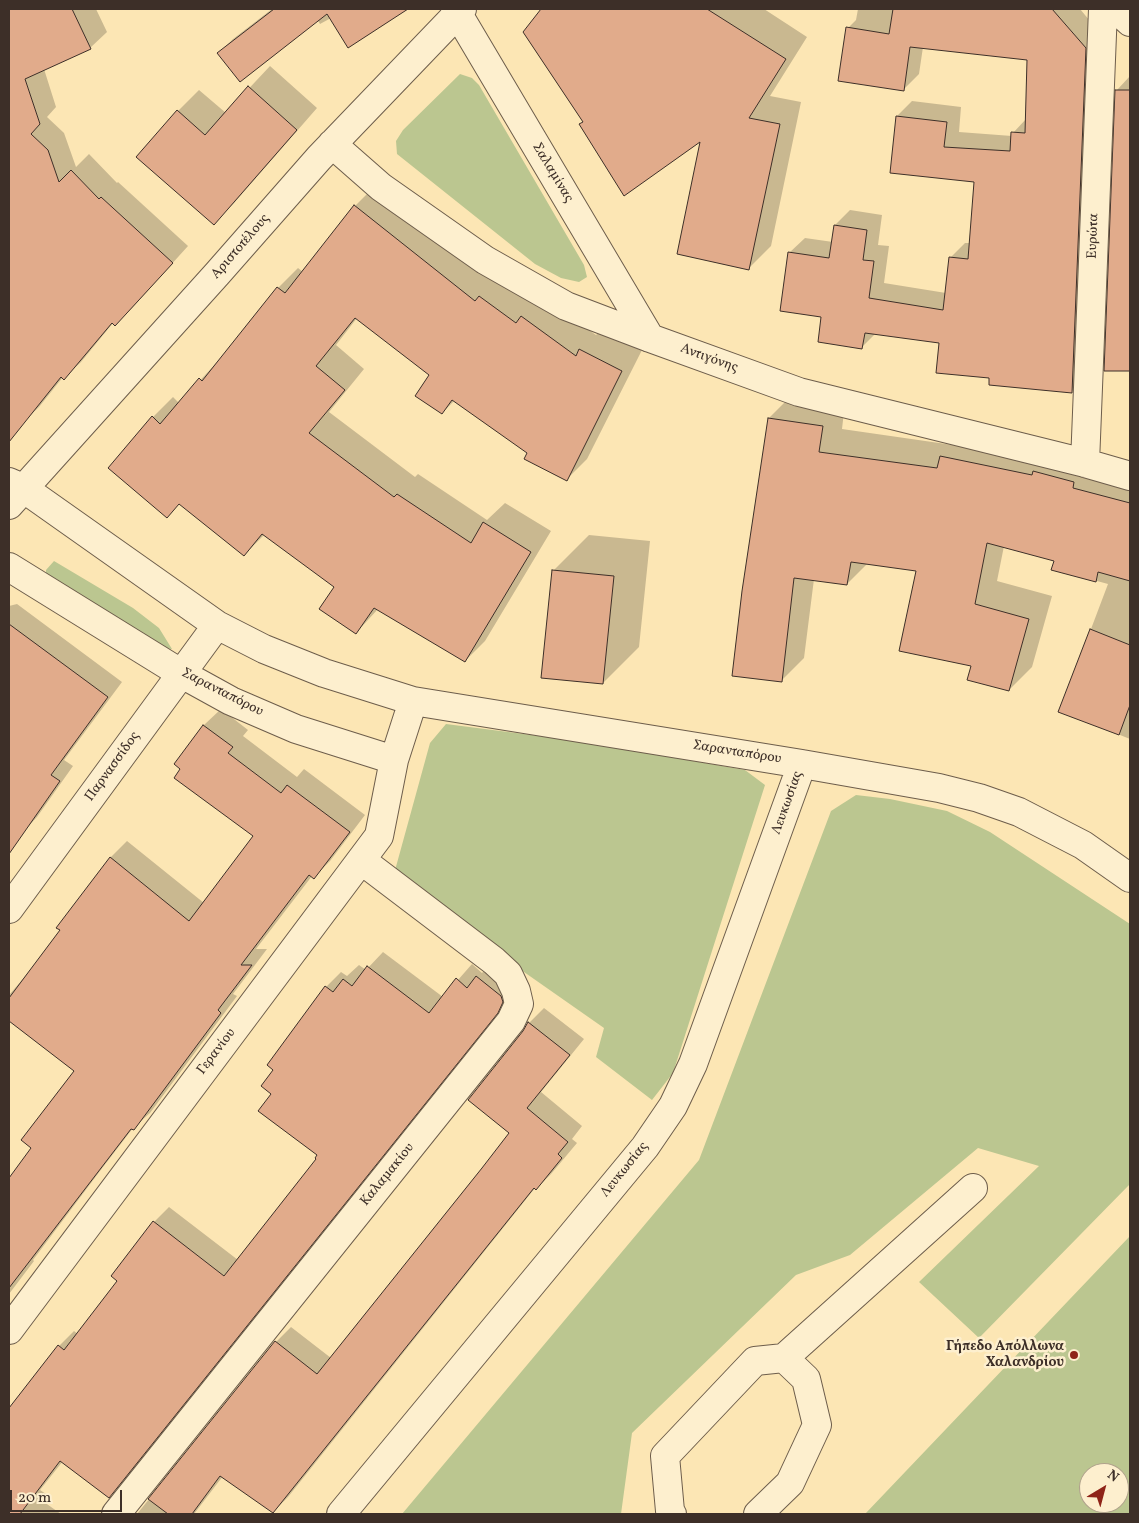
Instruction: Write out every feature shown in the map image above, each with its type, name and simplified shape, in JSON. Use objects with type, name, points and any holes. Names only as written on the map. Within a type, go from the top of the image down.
[{"type":"street","name":"Ευρώτα","points":[[1085,463],[1103,9]]},
{"type":"street","points":[[1116,9],[1130,22]]},
{"type":"street","name":"Αριστοτέλους","points":[[13,492],[217,274],[332,144],[458,10]]},
{"type":"street","name":"Σαλαμίνας","points":[[458,10],[650,338]]},
{"type":"street","name":"Αντιγόνης","points":[[332,144],[381,187],[485,260],[566,306],[799,392],[1085,463],[1130,476]]},
{"type":"street","name":"Σαρανταπόρου","points":[[13,492],[217,625],[264,649],[324,673],[413,700],[802,764],[939,788],[980,798],[1018,812],[1083,845],[1130,878]]},
{"type":"street","name":"Σαρανταπόρου","points":[[9,567],[182,674],[231,701],[296,729],[394,760]]},
{"type":"street","name":"Παρνασσίδος","points":[[9,909],[217,625]]},
{"type":"street","points":[[394,760],[413,700]]},
{"type":"street","name":"Γερανίου","points":[[9,1330],[379,836],[394,760]]},
{"type":"street","name":"Λευκωσίας","points":[[340,1514],[645,1147],[674,1106],[693,1064],[802,764]]},
{"type":"street","name":"Καλαμακίου","points":[[116,1514],[511,1021],[519,1004],[516,991],[508,974],[494,961],[361,860]]},
{"type":"street","points":[[672,1514],[670,1511],[666,1456],[755,1361],[784,1358],[973,1188]]},
{"type":"street","points":[[758,1514],[790,1484],[817,1425],[806,1379],[784,1358]]},
{"type":"green space","points":[[460,74],[472,78],[479,85],[584,265],[587,277],[579,282],[561,278],[535,264],[397,154],[396,141],[403,130]]},
{"type":"green space","points":[[54,561],[133,608],[159,628],[172,649],[160,648],[46,578],[46,570]]},
{"type":"green space","points":[[446,724],[578,741],[745,770],[765,785],[673,1073],[652,1100],[596,1057],[604,1028],[514,965],[394,874],[430,743]]},
{"type":"green space","points":[[856,795],[890,799],[947,811],[990,832],[1130,924],[1130,1184],[979,1338],[919,1282],[1039,1166],[978,1148],[850,1255],[796,1275],[632,1433],[621,1514],[402,1514],[699,1160],[831,811]]},
{"type":"green space","name":"Γήπεδο Απόλλωνα Χαλανδρίου","points":[[1130,1236],[1130,1514],[865,1514]]},
{"type":"building","points":[[9,9],[72,9],[91,49],[25,79],[40,124],[31,134],[48,150],[59,182],[71,170],[99,199],[101,197],[173,263],[115,326],[112,323],[64,380],[61,377],[9,442]]},
{"type":"building","points":[[274,9],[408,9],[348,48],[327,14],[240,82],[217,53]]},
{"type":"building","points":[[541,9],[707,9],[786,59],[749,118],[780,124],[749,270],[677,254],[700,142],[624,196],[579,124],[583,122],[523,32]]},
{"type":"building","points":[[893,9],[1052,9],[1086,48],[1072,393],[989,385],[989,378],[936,373],[939,343],[865,333],[862,349],[818,342],[821,317],[780,311],[788,252],[829,258],[834,225],[867,230],[863,260],[874,261],[869,298],[943,310],[949,257],[968,259],[974,182],[890,173],[896,116],[947,122],[944,147],[1010,151],[1011,132],[1025,133],[1027,60],[910,47],[904,91],[838,81],[846,27],[889,34]]},
{"type":"building","points":[[248,86],[297,130],[214,225],[136,157],[177,110],[205,135]]},
{"type":"building","points":[[1115,90],[1130,90],[1130,371],[1104,371]]},
{"type":"building","points":[[354,205],[475,301],[479,296],[516,323],[521,316],[576,356],[579,349],[622,371],[567,481],[524,459],[527,453],[452,400],[442,414],[415,396],[429,375],[355,318],[316,366],[345,390],[309,433],[394,497],[397,494],[471,543],[483,522],[531,552],[465,662],[374,608],[356,634],[319,609],[334,587],[262,534],[244,556],[179,504],[167,518],[108,468],[152,416],[160,424],[199,378],[202,381],[277,287],[285,293]]},
{"type":"building","points":[[768,418],[823,426],[819,452],[937,468],[940,456],[1032,475],[1033,471],[1074,482],[1073,488],[1130,503],[1130,581],[1098,572],[1096,582],[1051,570],[1054,561],[987,543],[975,604],[1029,619],[1009,691],[967,680],[971,666],[899,651],[916,571],[851,562],[847,585],[794,578],[782,682],[732,676],[742,591]]},
{"type":"building","points":[[552,570],[614,576],[603,684],[541,678]]},
{"type":"building","points":[[9,624],[108,697],[51,775],[60,781],[9,854]]},
{"type":"building","points":[[1090,629],[1130,645],[1130,705],[1119,735],[1058,712]]},
{"type":"building","points":[[203,725],[233,747],[228,753],[281,793],[287,785],[350,832],[314,879],[309,875],[241,965],[252,965],[218,1010],[221,1013],[134,1130],[131,1129],[9,1288],[9,1178],[31,1148],[21,1140],[74,1071],[9,1021],[9,998],[60,930],[56,928],[110,857],[189,921],[253,836],[174,778],[180,769],[174,764]]},
{"type":"building","points":[[367,966],[429,1013],[456,978],[467,988],[476,976],[501,996],[503,1002],[498,1013],[109,1498],[60,1461],[20,1514],[9,1514],[9,1408],[58,1345],[64,1350],[117,1281],[111,1276],[153,1221],[224,1276],[316,1159],[317,1155],[258,1111],[271,1094],[261,1086],[273,1070],[267,1065],[325,986],[333,992],[343,979],[352,986]]},
{"type":"building","points":[[528,1022],[570,1055],[527,1108],[568,1142],[558,1154],[562,1158],[536,1190],[534,1188],[273,1513],[220,1476],[192,1514],[168,1514],[148,1499],[275,1341],[317,1374],[482,1168],[509,1133],[468,1100],[523,1031]]},
{"type":"place","name":"Γήπεδο Απόλλωνα Χαλανδρίου","points":[[1074,1355]]}]
